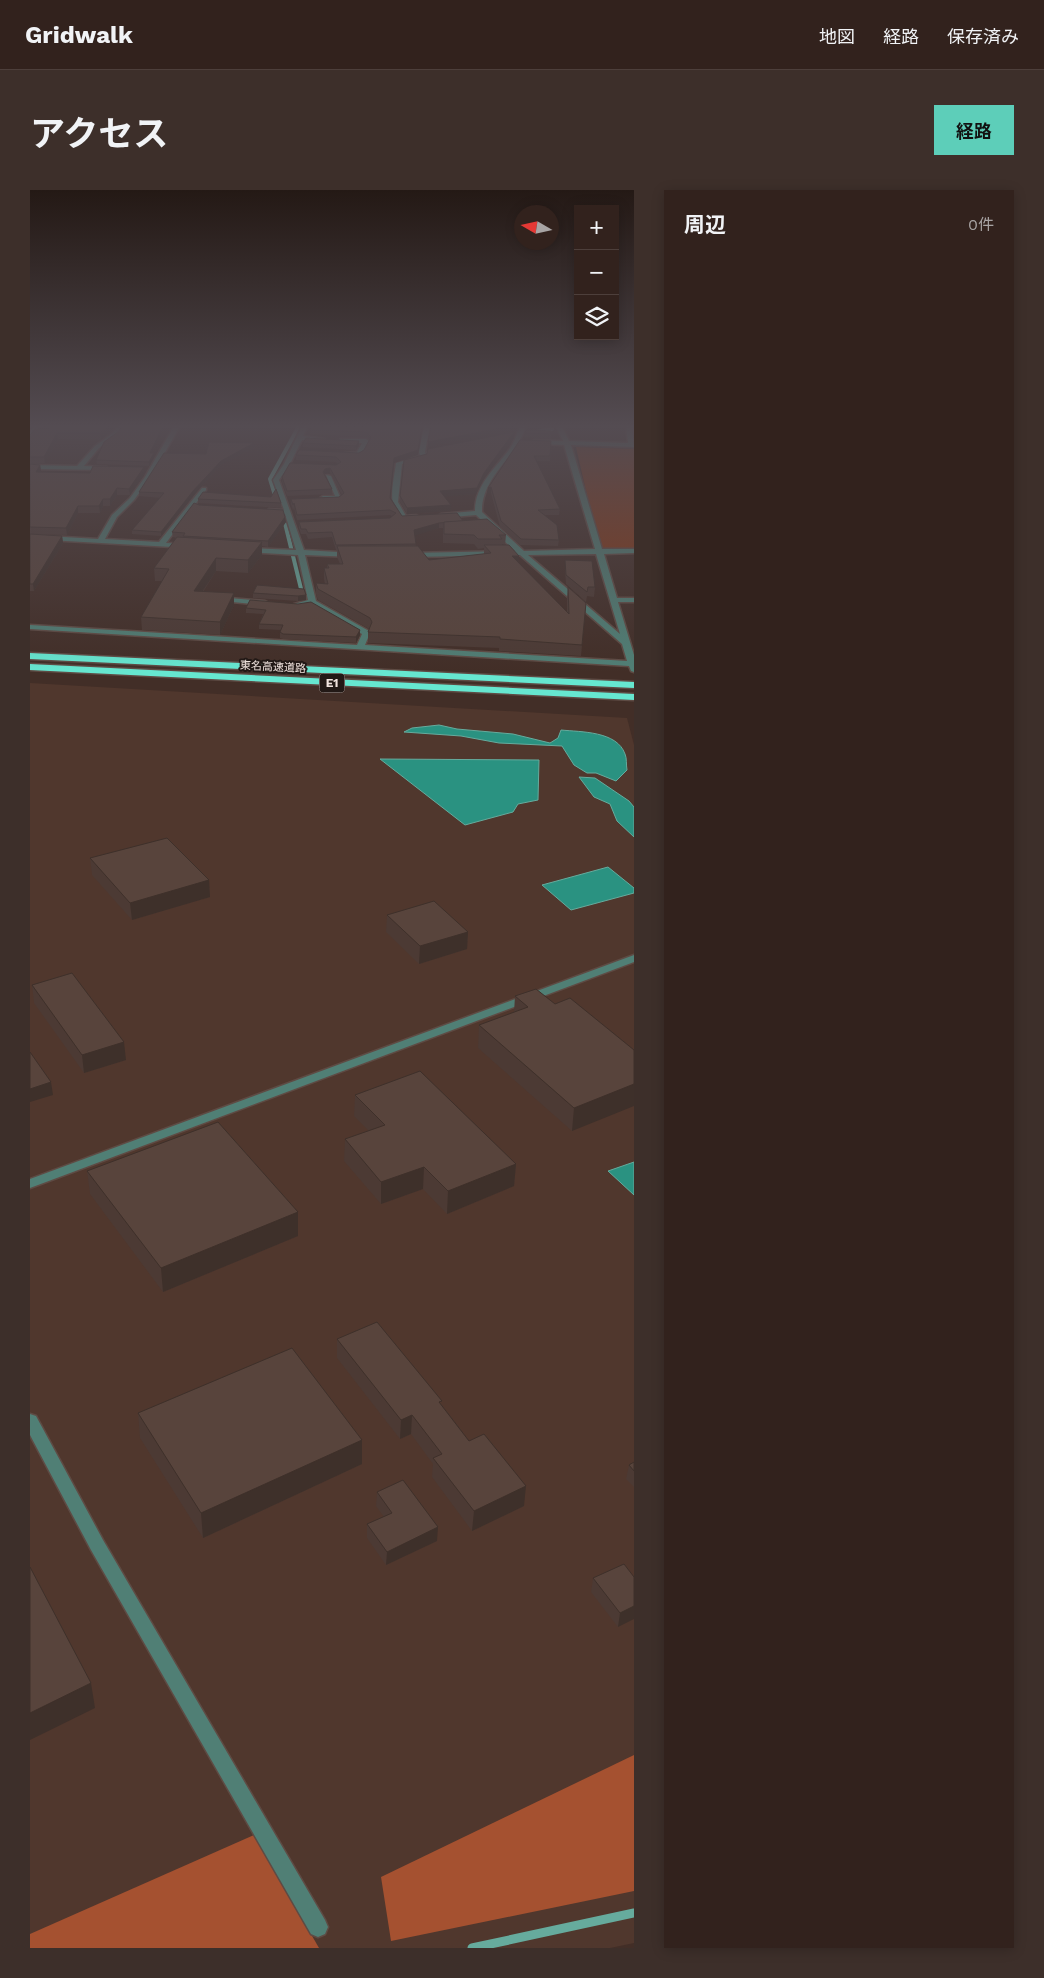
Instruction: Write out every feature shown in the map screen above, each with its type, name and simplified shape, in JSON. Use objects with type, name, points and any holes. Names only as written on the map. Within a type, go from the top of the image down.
[{"type":"highway","name":"東名高速道路","points":[[30,656],[634,685]]},
{"type":"highway","name":"東名高速道路","points":[[30,667],[634,697]]},
{"type":"street","points":[[101,540],[114,516],[122,508]]},
{"type":"street","points":[[161,544],[189,508]]},
{"type":"street","points":[[286,508],[301,553],[312,602]]},
{"type":"street","points":[[398,508],[404,518],[422,517]]},
{"type":"street","points":[[477,508],[478,513],[520,554],[624,639]]},
{"type":"street","points":[[30,627],[633,666],[587,508]]},
{"type":"street","points":[[258,510],[288,512]]},
{"type":"street","points":[[432,516],[478,513]]},
{"type":"street","points":[[292,524],[301,523]]},
{"type":"street","points":[[30,537],[198,546]]},
{"type":"street","points":[[235,549],[362,555]]},
{"type":"street","points":[[399,555],[634,551]]},
{"type":"street","points":[[232,600],[270,603]]},
{"type":"street","points":[[613,600],[634,600]]},
{"type":"street","points":[[289,604],[312,602],[366,632],[360,647]]},
{"type":"street","points":[[30,1184],[634,958]]},
{"type":"street","points":[[30,1420],[97,1544],[318,1927]]},
{"type":"shaded area","points":[[590,508],[634,508],[634,548],[599,548]]},
{"type":"shaded area","points":[[30,683],[627,718],[634,745],[634,1943],[610,1948],[30,1948]]},
{"type":"shaded area","points":[[634,1755],[634,1891],[391,1941],[381,1877]]},
{"type":"shaded area","points":[[254,1835],[319,1948],[30,1948],[30,1934]]},
{"type":"water","points":[[439,725],[457,729],[513,734],[550,743],[558,738],[561,730],[598,734],[607,737],[621,746],[626,756],[627,770],[616,781],[596,773],[587,773],[574,765],[562,746],[499,743],[461,736],[404,732],[412,728]]},
{"type":"water","points":[[380,759],[539,760],[538,800],[518,804],[513,812],[465,825]]},
{"type":"water","points":[[579,777],[595,778],[629,801],[634,807],[634,837],[617,821],[610,804],[594,797]]},
{"type":"water","points":[[608,867],[634,888],[634,893],[571,910],[542,885]]},
{"type":"water","points":[[634,1162],[634,1195],[608,1171]]},
{"type":"building","points":[[30,508],[77,508],[66,528],[30,527]]},
{"type":"building","points":[[151,508],[180,508],[161,532],[132,530]]},
{"type":"building","points":[[190,508],[283,510],[285,517],[268,541],[183,536],[185,533],[172,532]]},
{"type":"building","points":[[295,508],[397,508],[402,516],[457,513],[463,521],[439,523],[414,530],[416,544],[336,545],[332,532],[308,533],[306,529],[301,529],[299,522],[390,518],[396,513],[390,510],[297,515]]},
{"type":"building","points":[[497,508],[560,508],[538,510],[557,525],[559,540],[521,539],[501,521]]},
{"type":"building","points":[[487,519],[506,535],[499,535],[502,539],[478,539],[474,535],[444,534],[444,522]]},
{"type":"building","points":[[30,534],[62,536],[33,584],[30,584]]},
{"type":"building","points":[[177,537],[262,542],[248,560],[216,558],[194,591],[234,593],[220,622],[141,617],[169,569],[154,568]]},
{"type":"building","points":[[484,545],[509,545],[519,556],[512,556],[569,614],[568,587],[586,603],[582,645],[500,639],[500,637],[368,632],[372,622],[370,618],[318,589],[316,583],[328,584],[324,568],[329,568],[327,564],[343,564],[337,546],[418,546],[429,560],[491,553]]},
{"type":"building","points":[[565,560],[592,561],[595,587],[588,587],[587,592],[566,575]]},
{"type":"building","points":[[257,585],[304,589],[306,595],[253,593]]},
{"type":"building","points":[[250,600],[298,604],[311,602],[360,630],[356,637],[283,634],[280,632],[283,625],[259,624],[266,610],[246,608]]},
{"type":"building","points":[[167,838],[209,880],[130,903],[90,858]]},
{"type":"building","points":[[434,901],[468,932],[420,946],[387,915]]},
{"type":"building","points":[[72,973],[124,1042],[82,1055],[32,985]]},
{"type":"building","points":[[536,989],[555,1004],[570,998],[634,1050],[634,1084],[574,1108],[479,1025],[528,1007],[515,996]]},
{"type":"building","points":[[30,1052],[51,1082],[30,1089]]},
{"type":"building","points":[[420,1071],[516,1164],[448,1191],[424,1167],[381,1182],[345,1139],[385,1125],[355,1095]]},
{"type":"building","points":[[218,1122],[298,1212],[161,1268],[87,1171]]},
{"type":"building","points":[[377,1322],[442,1401],[439,1402],[469,1441],[484,1434],[526,1486],[474,1511],[433,1458],[442,1454],[412,1415],[401,1420],[337,1339]]},
{"type":"building","points":[[292,1348],[362,1440],[201,1513],[138,1413]]},
{"type":"building","points":[[634,1462],[634,1471],[629,1465]]},
{"type":"building","points":[[403,1480],[438,1527],[387,1552],[367,1524],[392,1513],[377,1492]]},
{"type":"building","points":[[624,1564],[634,1577],[634,1606],[620,1613],[593,1578]]},
{"type":"building","points":[[30,1567],[91,1683],[30,1713]]},
{"type":"waterway","points":[[283,515],[304,601]]},
{"type":"waterway","points":[[301,609],[305,600]]},
{"type":"waterway","points":[[472,1948],[634,1913]]}]
